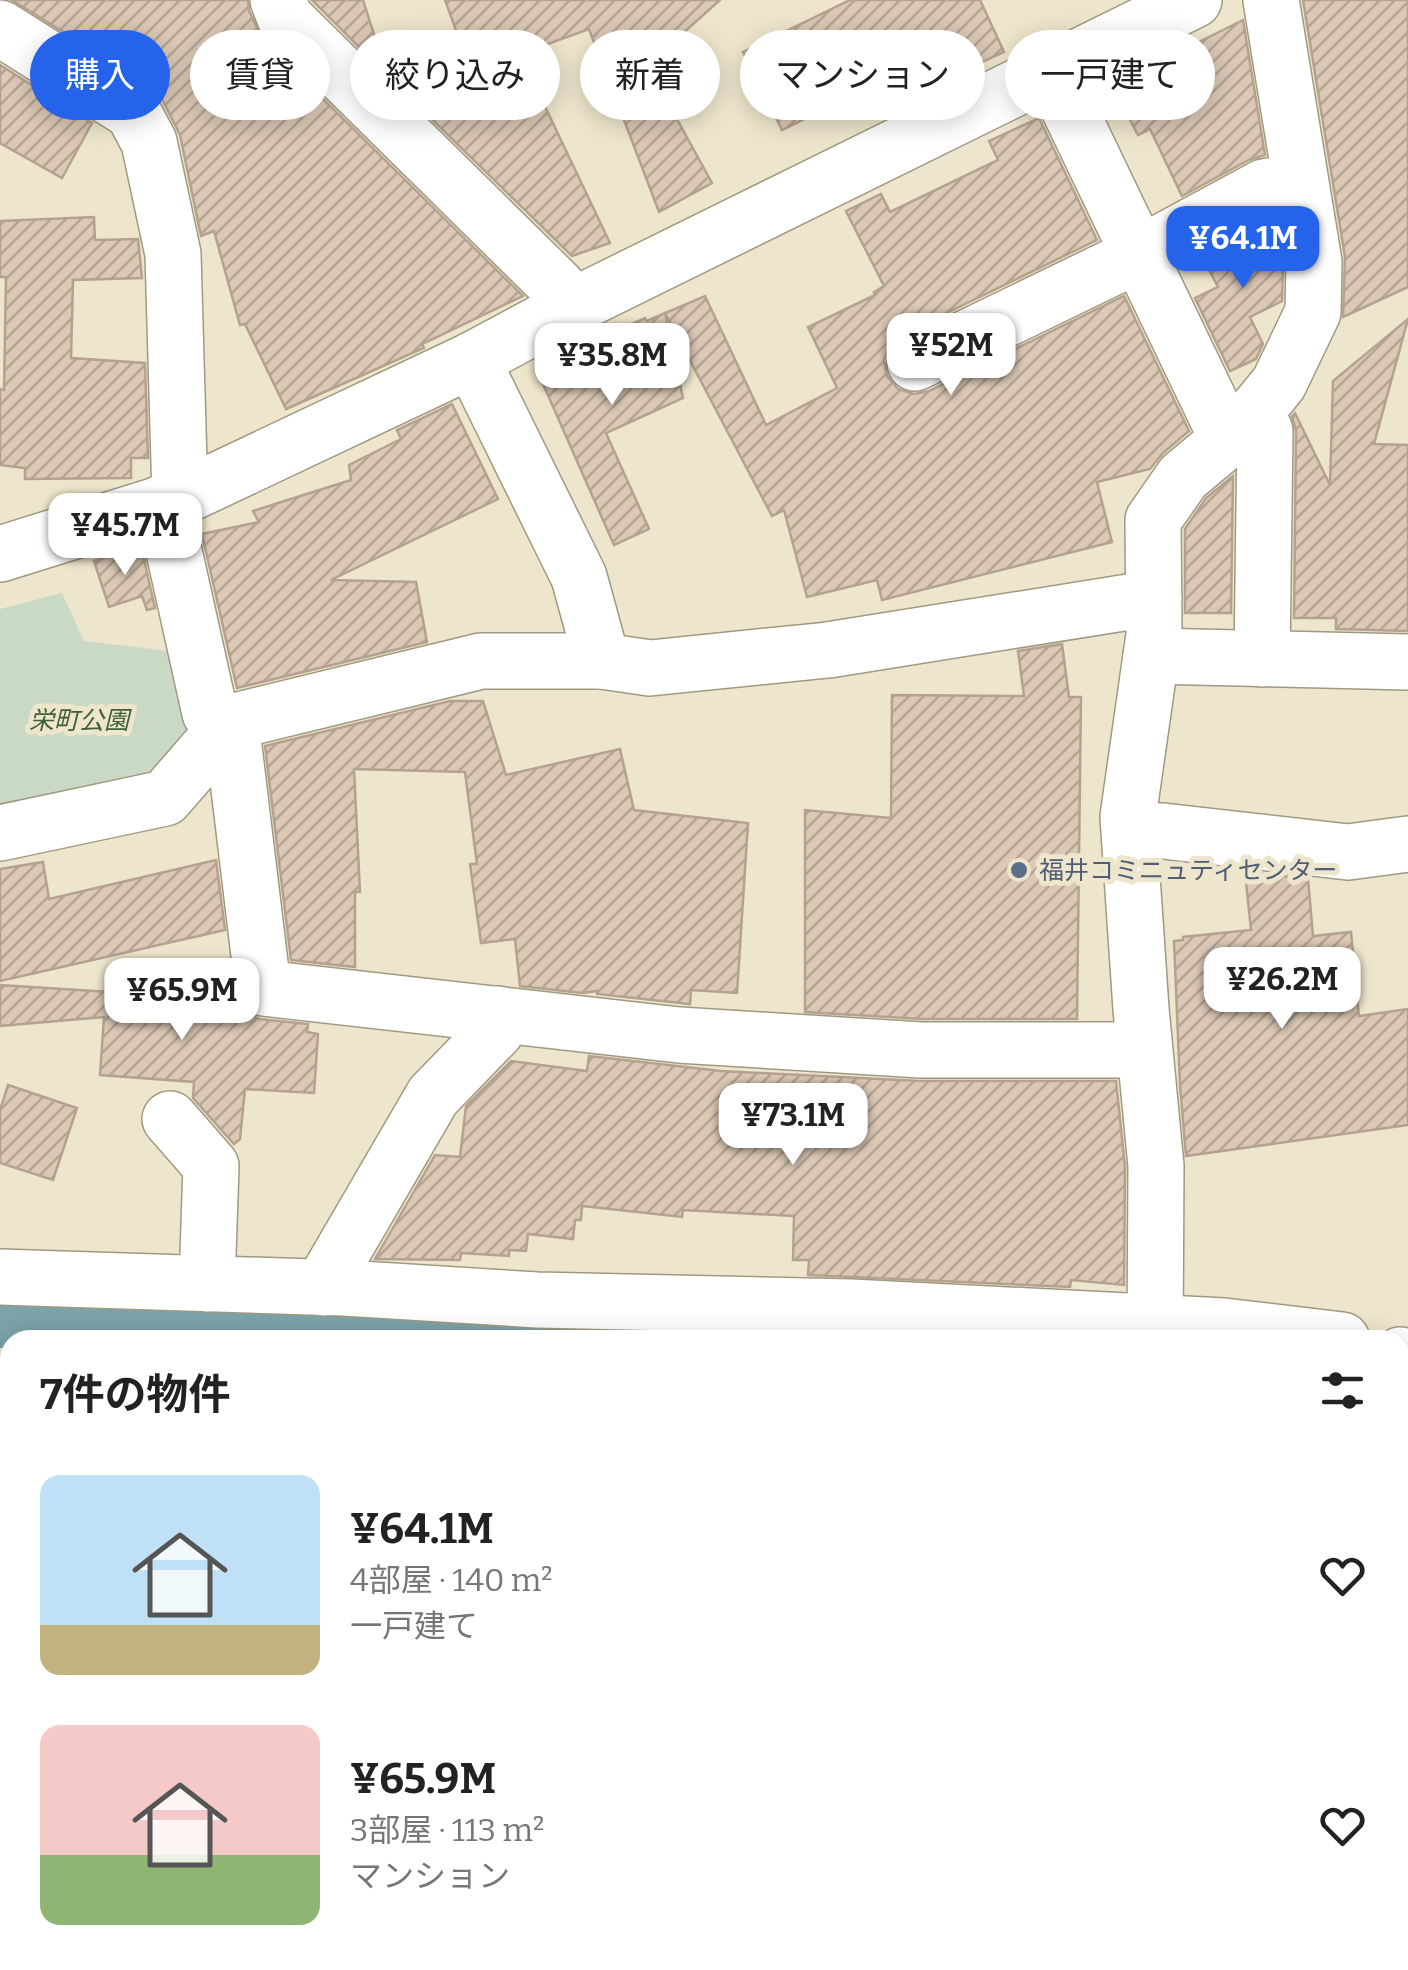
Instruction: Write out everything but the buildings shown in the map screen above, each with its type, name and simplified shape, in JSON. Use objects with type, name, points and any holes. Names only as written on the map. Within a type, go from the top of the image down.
[{"type":"street","points":[[278,0],[285,18],[558,287],[567,309]]},
{"type":"street","points":[[1134,30],[1194,0]]},
{"type":"street","points":[[1155,1330],[1156,1166],[1128,818],[1151,656],[1153,520],[1183,477],[1242,426],[1280,384],[1313,312],[1314,262],[1271,0]]},
{"type":"street","points":[[0,28],[133,112],[149,142],[174,254],[172,500],[210,713],[227,727],[263,988],[679,1035],[903,1049],[1144,1050]]},
{"type":"street","points":[[0,554],[172,500],[472,360],[567,309],[1005,94]]},
{"type":"street","points":[[1075,120],[1140,254],[1242,426],[1266,431],[1262,659]]},
{"type":"street","points":[[915,363],[1140,254],[1264,187],[1300,180]]},
{"type":"street","points":[[472,360],[579,577],[602,662]]},
{"type":"street","points":[[0,833],[165,798],[227,727],[480,661],[602,662],[650,668],[828,650],[1154,598]]},
{"type":"street","points":[[1151,656],[1408,662]]},
{"type":"street","points":[[1130,830],[1163,830],[1348,852],[1408,844]]},
{"type":"street","points":[[324,1288],[433,1096],[496,1031],[498,1014]]},
{"type":"street","points":[[170,1119],[211,1166],[206,1284]]},
{"type":"street","points":[[0,1277],[536,1300],[851,1307],[1142,1330]]},
{"type":"street","points":[[1169,1330],[1224,1326],[1258,1330]]},
{"type":"green space","name":"栄町公園","points":[[62,593],[84,641],[178,652],[196,733],[142,787],[0,816],[0,609]]},
{"type":"waterway","points":[[0,1307],[517,1330]]},
{"type":"place","name":"福井コミニュティセンター","points":[[1019,870]]}]
